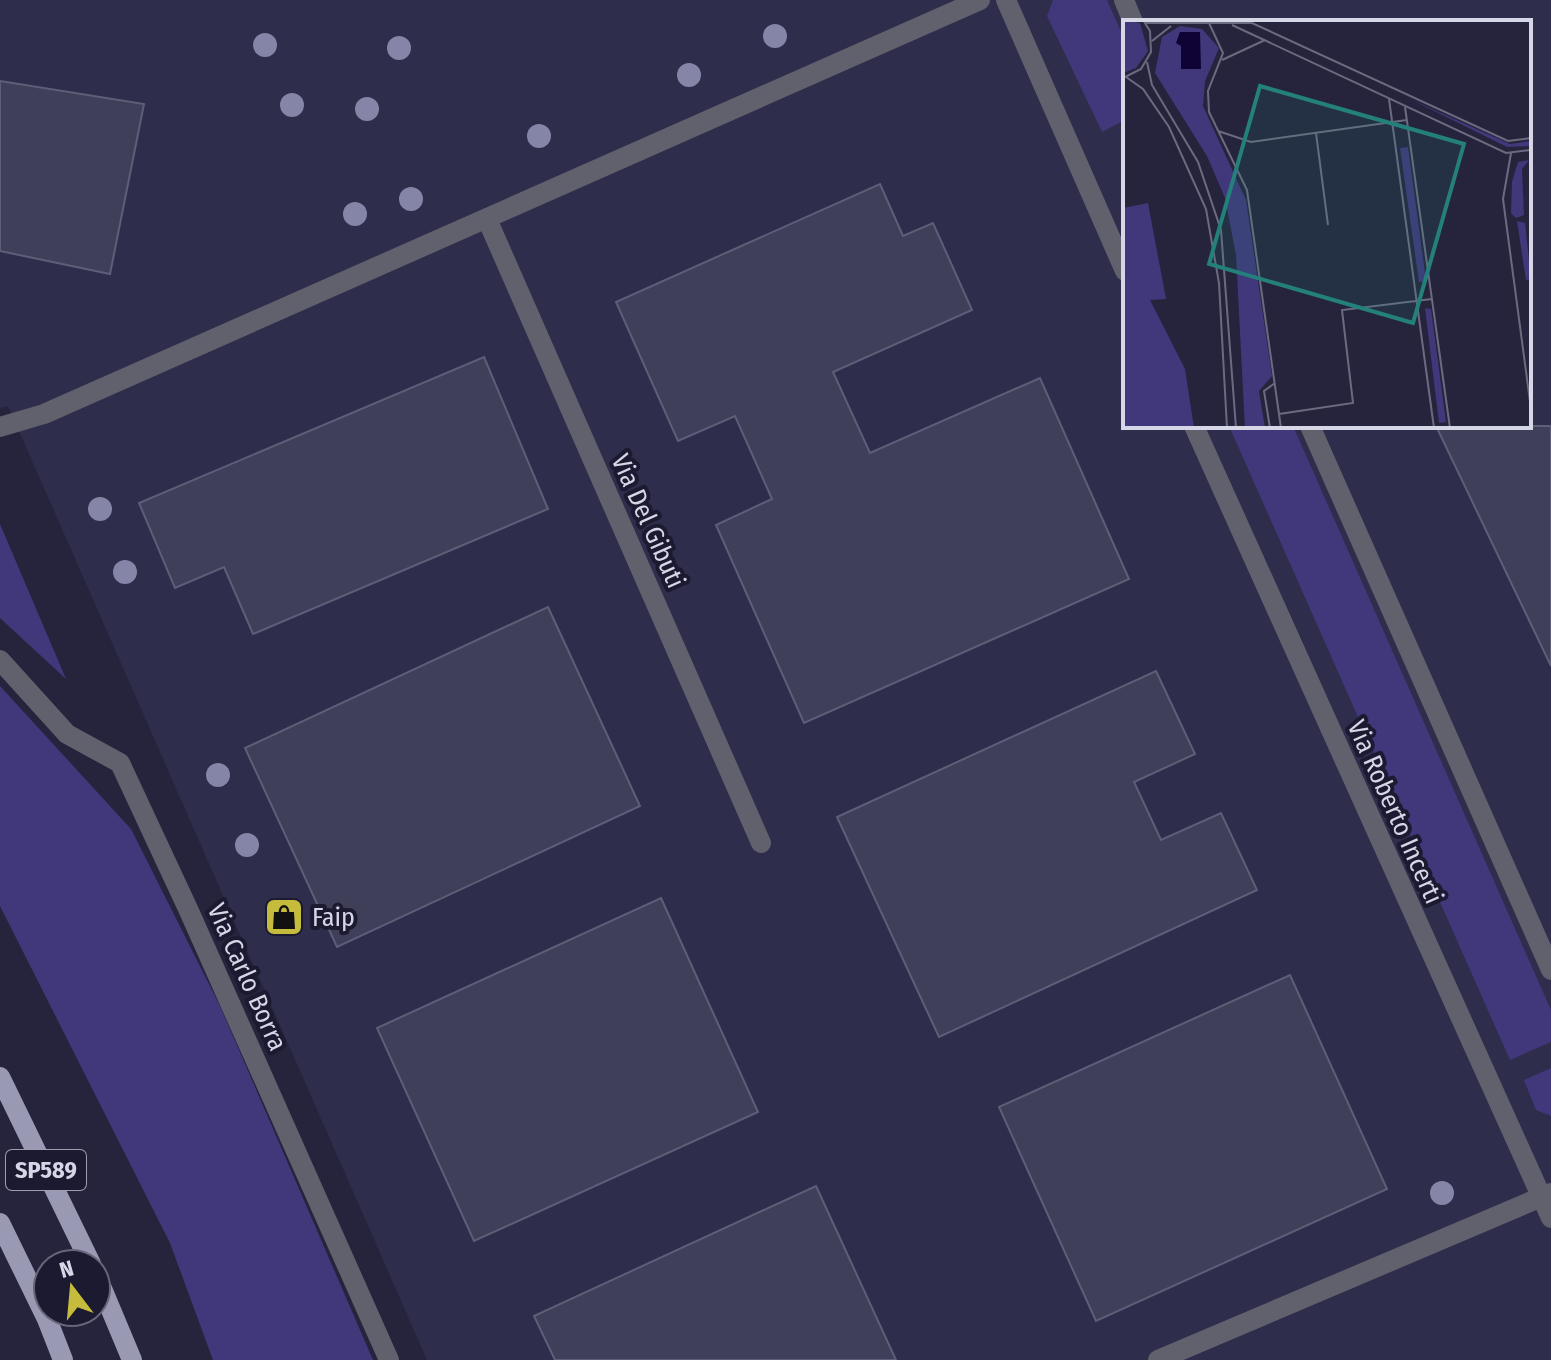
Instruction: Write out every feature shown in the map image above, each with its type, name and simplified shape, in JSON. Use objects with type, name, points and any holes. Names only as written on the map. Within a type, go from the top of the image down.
[{"type":"main road","name":"SP589","points":[[0,1077],[83,1248]]},
{"type":"main road","name":"SP589","points":[[0,1223],[47,1319],[63,1360]]},
{"type":"main road","points":[[112,1312],[132,1360]]},
{"type":"street","points":[[0,427],[44,414],[980,0]]},
{"type":"street","points":[[1006,0],[1123,266]]},
{"type":"street","points":[[1124,0],[1132,20]]},
{"type":"street","name":"Via Del Gibuti","points":[[487,219],[761,843]]},
{"type":"street","name":"Via Roberto Incerti","points":[[1195,428],[1491,1089],[1546,1195],[1551,1218]]},
{"type":"street","points":[[1311,428],[1551,970]]},
{"type":"street","name":"Via Carlo Borra","points":[[0,660],[67,734],[120,763],[389,1360]]},
{"type":"street","points":[[1158,1360],[1546,1195]]},
{"type":"shaded area","points":[[0,0],[1551,0],[1551,1360],[427,1360],[8,406],[0,408]]},
{"type":"shaded area","points":[[1053,0],[1107,0],[1123,36],[1123,121],[1102,132],[1047,16]]},
{"type":"shaded area","points":[[1230,428],[1294,428],[1551,1010],[1551,1042],[1510,1060]]},
{"type":"shaded area","points":[[0,524],[66,679],[0,618]]},
{"type":"shaded area","points":[[0,686],[131,829],[220,1006],[373,1360],[213,1360],[170,1243],[0,906]]},
{"type":"shaded area","points":[[1551,1068],[1551,1116],[1536,1110],[1524,1080]]},
{"type":"building","points":[[0,81],[144,104],[110,274],[0,251]]},
{"type":"building","points":[[880,184],[903,236],[933,223],[972,310],[833,372],[870,453],[1040,378],[1129,579],[804,723],[716,525],[772,499],[735,416],[678,441],[616,302]]},
{"type":"building","points":[[484,357],[548,509],[253,634],[224,567],[175,588],[139,503]]},
{"type":"building","points":[[1551,426],[1551,666],[1437,428]]},
{"type":"building","points":[[548,607],[640,806],[337,947],[245,748]]},
{"type":"building","points":[[1156,671],[1195,754],[1134,782],[1161,840],[1221,813],[1257,890],[939,1037],[837,817]]},
{"type":"building","points":[[661,898],[758,1112],[474,1241],[377,1028]]},
{"type":"building","points":[[1290,975],[1387,1189],[1096,1321],[999,1107]]},
{"type":"building","points":[[816,1186],[896,1360],[555,1360],[534,1316]]},
{"type":"place","name":"Faip","points":[[284,917]]}]
